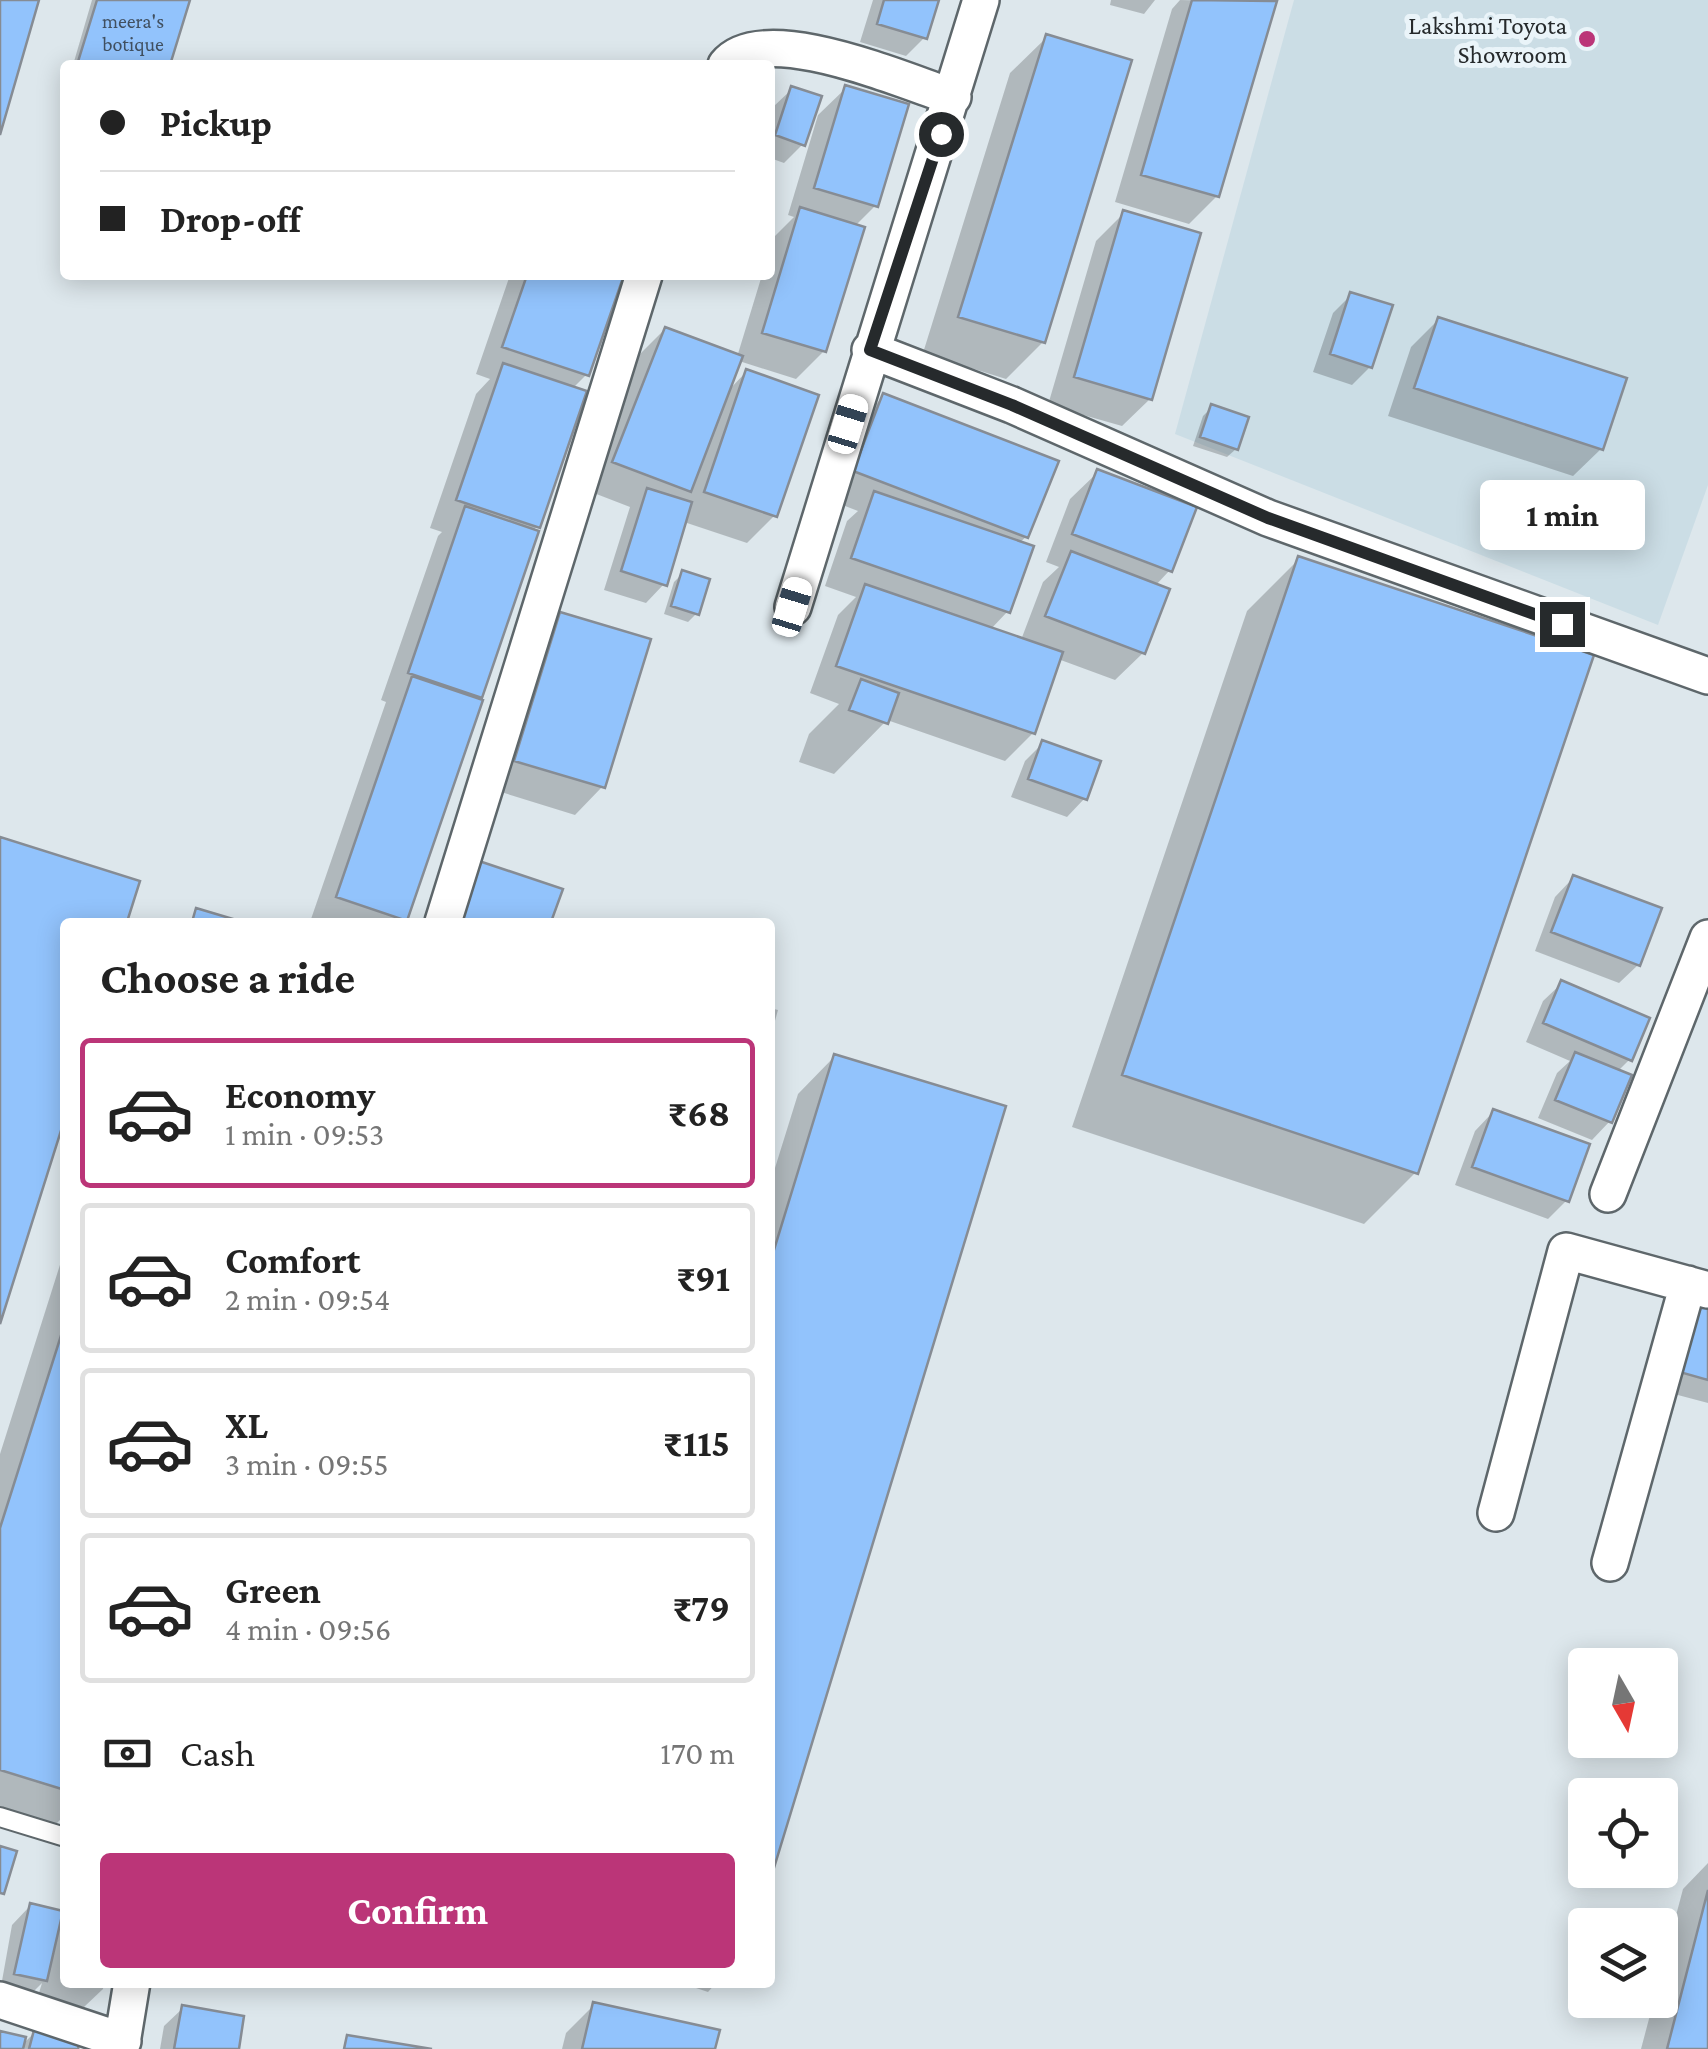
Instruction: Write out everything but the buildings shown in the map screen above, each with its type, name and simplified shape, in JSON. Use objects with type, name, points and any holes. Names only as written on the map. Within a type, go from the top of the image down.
[{"type":"street","points":[[792,607],[981,0]]},
{"type":"street","points":[[730,60],[759,48],[811,51],[953,98]]},
{"type":"street","points":[[444,918],[642,280]]},
{"type":"street","points":[[870,350],[1012,405],[1268,518],[1708,676]]},
{"type":"street","points":[[1608,1194],[1708,938]]},
{"type":"street","points":[[1496,1513],[1566,1251],[1698,1287],[1610,1563]]},
{"type":"street","points":[[0,2000],[122,2045],[131,1988]]},
{"type":"lane","points":[[0,1818],[60,1836]]},
{"type":"shaded area","points":[[1294,0],[1708,0],[1708,485],[1658,625],[1175,434]]},
{"type":"place","name":"Lakshmi Toyota Showroom","points":[[1587,39]]},
{"type":"route","points":[[941,134],[870,350],[1012,405],[1268,518],[1562,624]]}]
